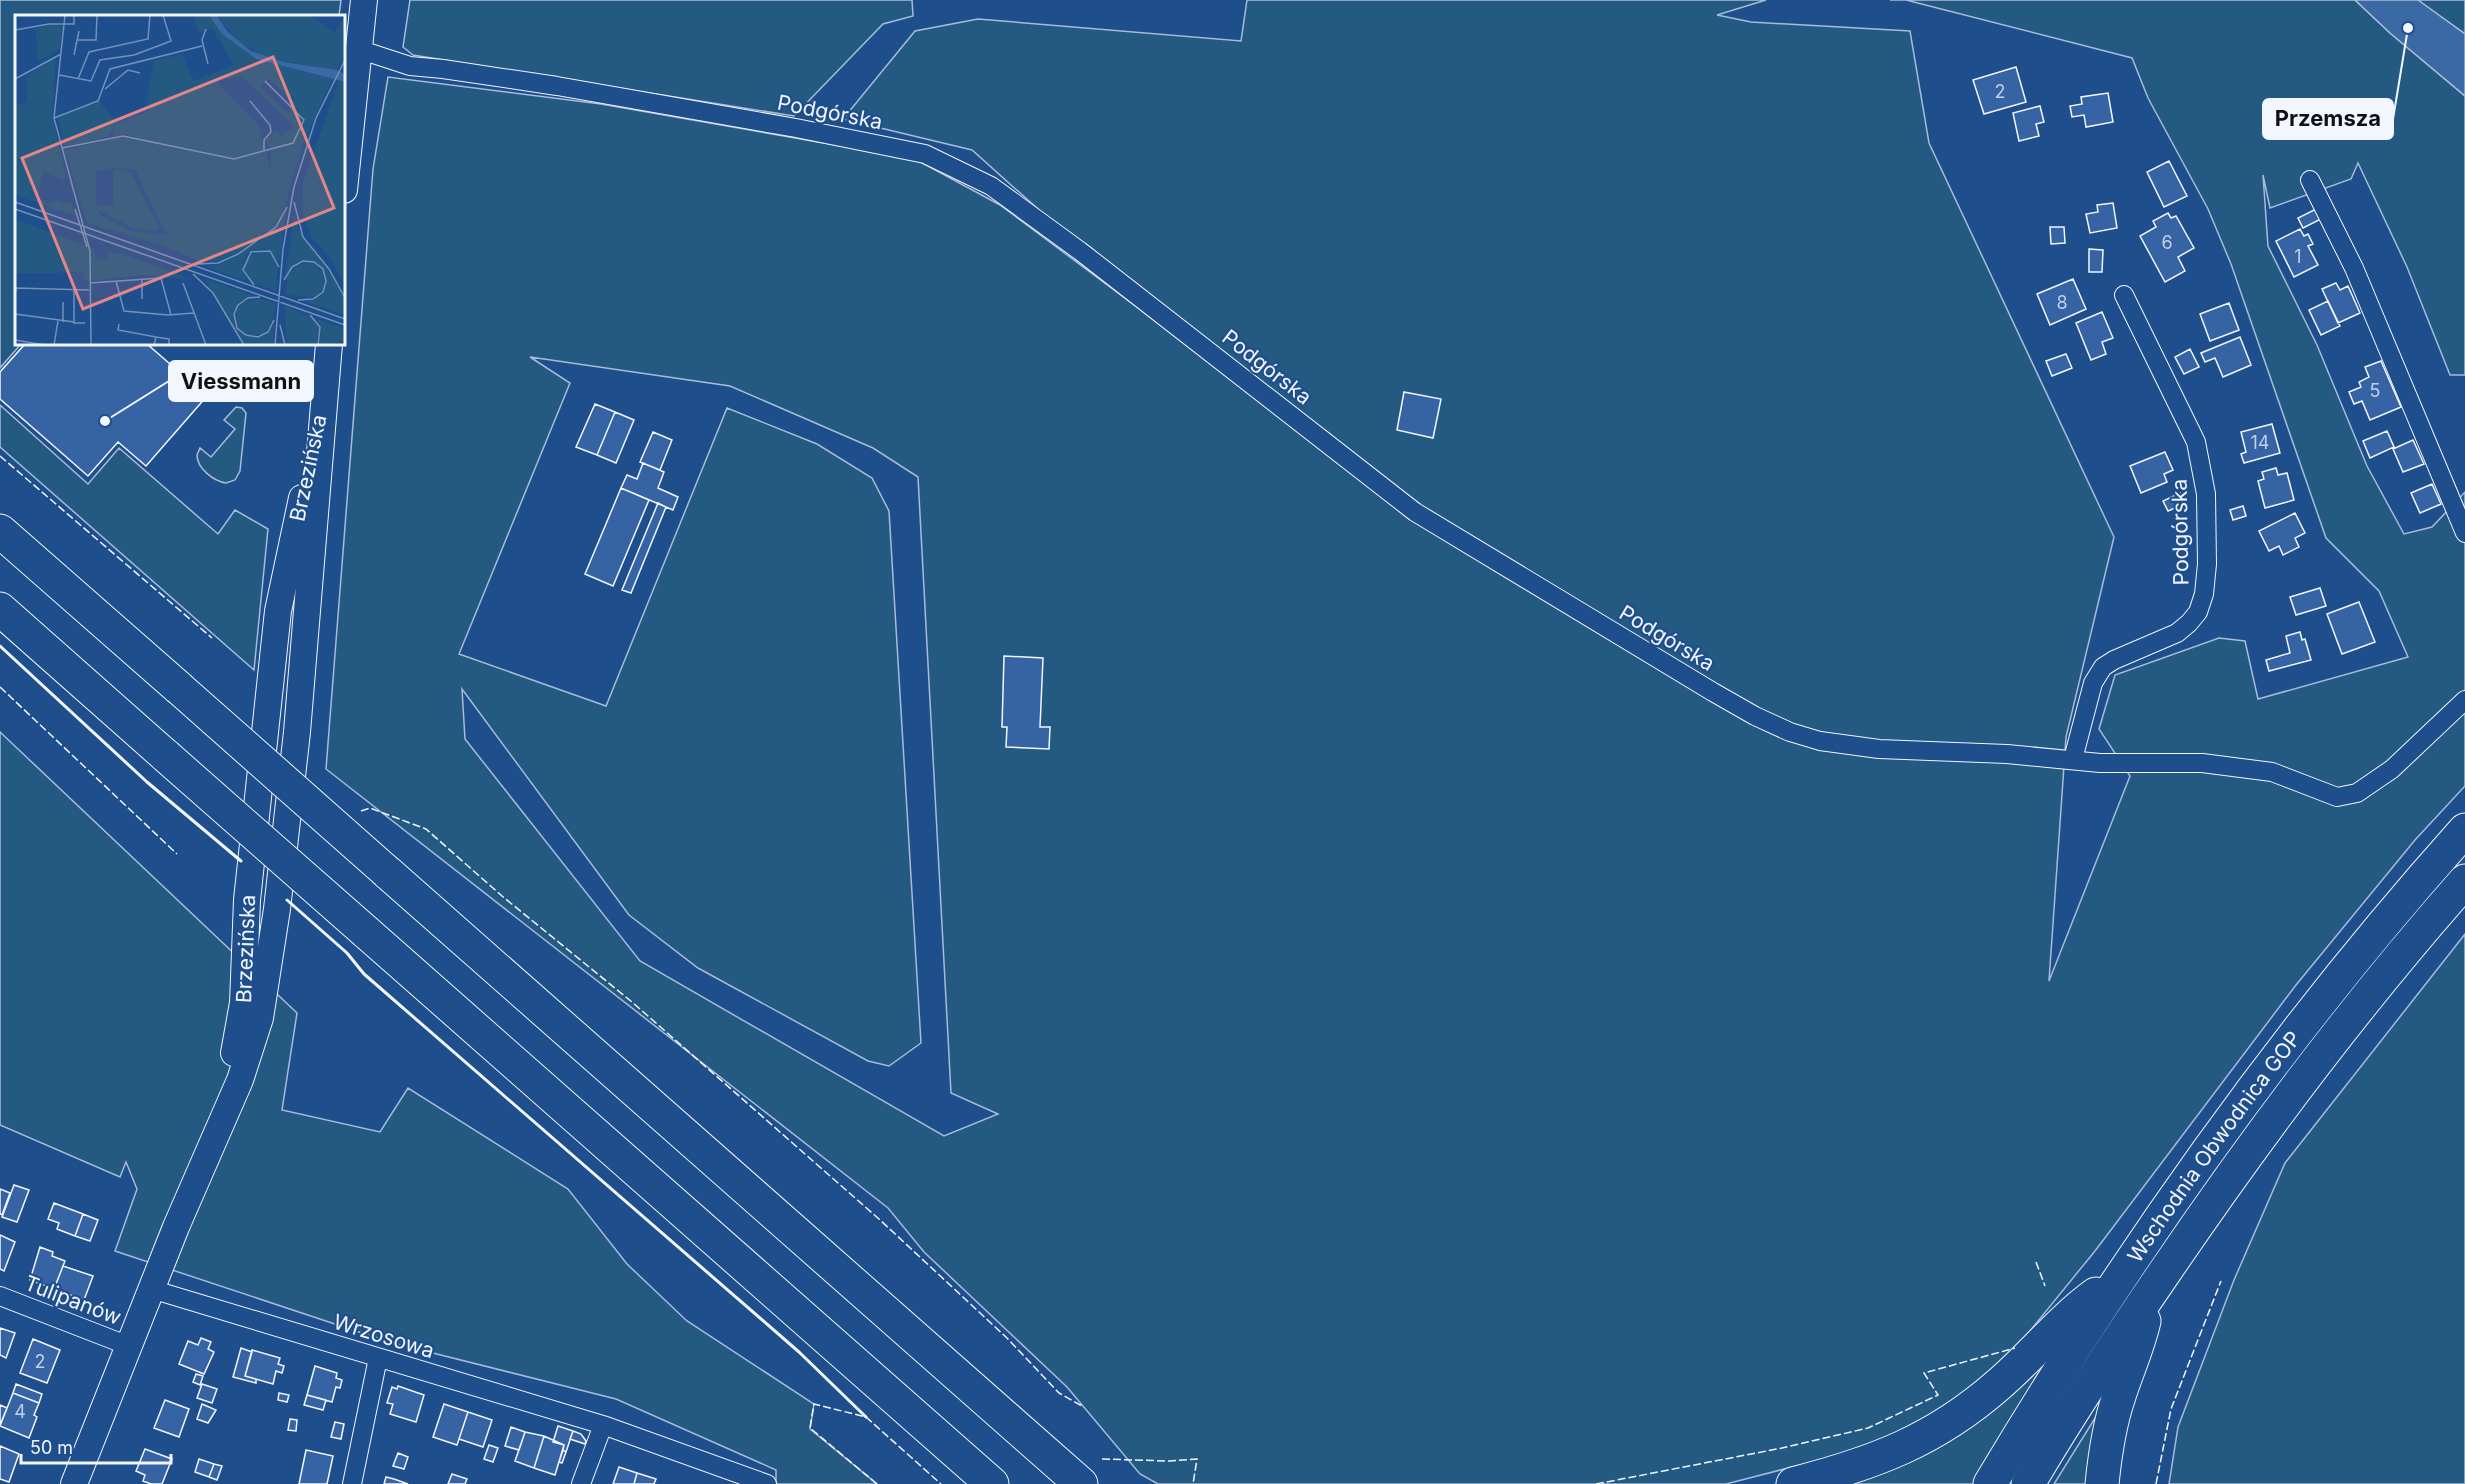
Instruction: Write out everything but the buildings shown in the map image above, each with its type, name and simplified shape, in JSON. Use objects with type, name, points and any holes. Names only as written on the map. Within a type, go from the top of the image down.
[{"type":"highway","points":[[0,531],[1069,1474],[1104,1484]]},
{"type":"highway","points":[[0,609],[992,1484]]},
{"type":"highway","name":"Wschodnia Obwodnica GOP","points":[[1990,1484],[2065,1362],[2193,1172],[2370,942],[2465,830]]},
{"type":"highway","name":"Wschodnia Obwodnica GOP","points":[[2028,1484],[2149,1295],[2224,1186],[2307,1074],[2374,989],[2465,881]]},
{"type":"highway","points":[[1793,1484],[1861,1465],[1907,1447],[1941,1428],[1998,1385],[2079,1306],[2121,1276]]},
{"type":"highway","points":[[2102,1484],[2111,1424],[2139,1342],[2149,1295]]},
{"type":"main road","points":[[345,180],[364,0]]},
{"type":"main road","name":"Brzezińska","points":[[74,1484],[222,1109],[238,1042],[243,1003],[247,900],[278,611],[327,382],[329,345]]},
{"type":"street","name":"Podgórska","points":[[358,49],[410,66],[557,86],[796,128],[925,154],[991,186],[1080,250],[1414,512],[1755,716],[1790,732],[1830,742],[1879,749],[1988,753],[2100,763],[2202,763],[2272,772],[2337,797],[2357,793],[2392,769],[2465,700]]},
{"type":"street","points":[[2310,180],[2354,268],[2465,533]]},
{"type":"street","name":"Podgórska","points":[[2073,759],[2093,683],[2103,667],[2177,633],[2198,612],[2204,594],[2207,564],[2206,494],[2196,442],[2124,295]]},
{"type":"street","name":"Wrzosowa","points":[[151,1288],[603,1425],[767,1484]]},
{"type":"street","name":"Tulipanów","points":[[0,1296],[129,1346]]},
{"type":"street","points":[[352,1484],[378,1358]]},
{"type":"street","points":[[581,1484],[603,1425]]},
{"type":"shaded area","points":[[0,0],[341,0],[339,15],[15,15],[15,345],[20,345],[0,368]]},
{"type":"shaded area","points":[[410,0],[912,0],[913,16],[883,24],[794,116],[413,55],[403,47]]},
{"type":"shaded area","points":[[1247,0],[1766,0],[1717,15],[1751,22],[1910,31],[1929,143],[2114,537],[2066,737],[2049,981],[2130,776],[2099,729],[2115,675],[2219,638],[2245,641],[2258,699],[2408,657],[2379,591],[2326,538],[2231,264],[2208,209],[2148,98],[2132,58],[1906,0],[2355,0],[2390,33],[2465,96],[2465,375],[2450,375],[2407,267],[2358,163],[2351,179],[2270,208],[2263,175],[2268,246],[2317,345],[2367,466],[2404,534],[2432,527],[2465,492],[2465,786],[2415,840],[2296,985],[2095,1251],[2003,1364],[1926,1420],[1862,1449],[1726,1484],[1158,1484],[1140,1474],[1067,1387],[924,1252],[888,1208],[326,769],[373,169],[388,77],[601,104],[915,159],[1000,205],[1200,354],[972,150],[843,119],[915,31],[978,19],[1241,41]],"holes":[[[530,357],[730,386],[873,448],[918,477],[951,1093],[998,1114],[944,1136],[640,961],[465,739],[462,689],[629,915],[698,968],[868,1061],[889,1066],[921,1043],[889,511],[872,478],[817,444],[727,408],[606,706],[459,654],[570,383]]]},
{"type":"shaded area","points":[[2355,0],[2418,0],[2465,34],[2465,96],[2390,33]]},
{"type":"shaded area","points":[[2418,0],[2465,0],[2465,34],[2422,4]]},
{"type":"shaded area","points":[[0,405],[88,484],[119,448],[218,534],[235,510],[268,529],[254,670],[0,447]]},
{"type":"shaded area","points":[[236,407],[242,408],[246,413],[240,471],[235,480],[226,483],[216,480],[207,473],[200,465],[197,455],[200,448],[211,457],[235,429],[224,420]]},
{"type":"shaded area","points":[[0,732],[297,1013],[282,1110],[380,1132],[408,1088],[568,1189],[627,1264],[687,1321],[814,1404],[810,1429],[877,1484],[776,1484],[776,1470],[616,1399],[389,1342],[115,1251],[137,1189],[126,1162],[120,1177],[0,1125]]},
{"type":"shaded area","points":[[2465,934],[2465,1484],[2169,1484],[2178,1427],[2234,1280],[2285,1163]]},
{"type":"shaded area","points":[[2071,1321],[1981,1484],[1820,1484],[1859,1472]]},
{"type":"shaded area","points":[[2110,1394],[2093,1484],[2054,1484]]},
{"type":"fence","points":[[0,456],[212,638]]},
{"type":"fence","points":[[0,687],[177,854]]},
{"type":"fence","points":[[361,811],[370,808],[426,829],[502,896],[632,1002],[879,1219],[1007,1338],[1059,1393],[1082,1406]]},
{"type":"fence","points":[[2036,1262],[2045,1286]]},
{"type":"fence","points":[[2156,1484],[2171,1409],[2221,1281]]},
{"type":"fence","points":[[1596,1484],[1782,1448],[1868,1428],[1938,1395],[1924,1373],[2015,1348]]},
{"type":"fence","points":[[877,1484],[810,1428],[814,1404],[866,1417],[941,1484]]},
{"type":"fence","points":[[1102,1459],[1169,1461],[1197,1459],[1193,1484]]},
{"type":"wall","points":[[0,646],[147,782],[241,861]]},
{"type":"wall","points":[[287,900],[347,953],[364,974],[799,1352],[866,1417]]},
{"type":"place","name":"Przemsza","points":[[2408,28]]},
{"type":"place","name":"Viessmann","points":[[105,421]]}]
